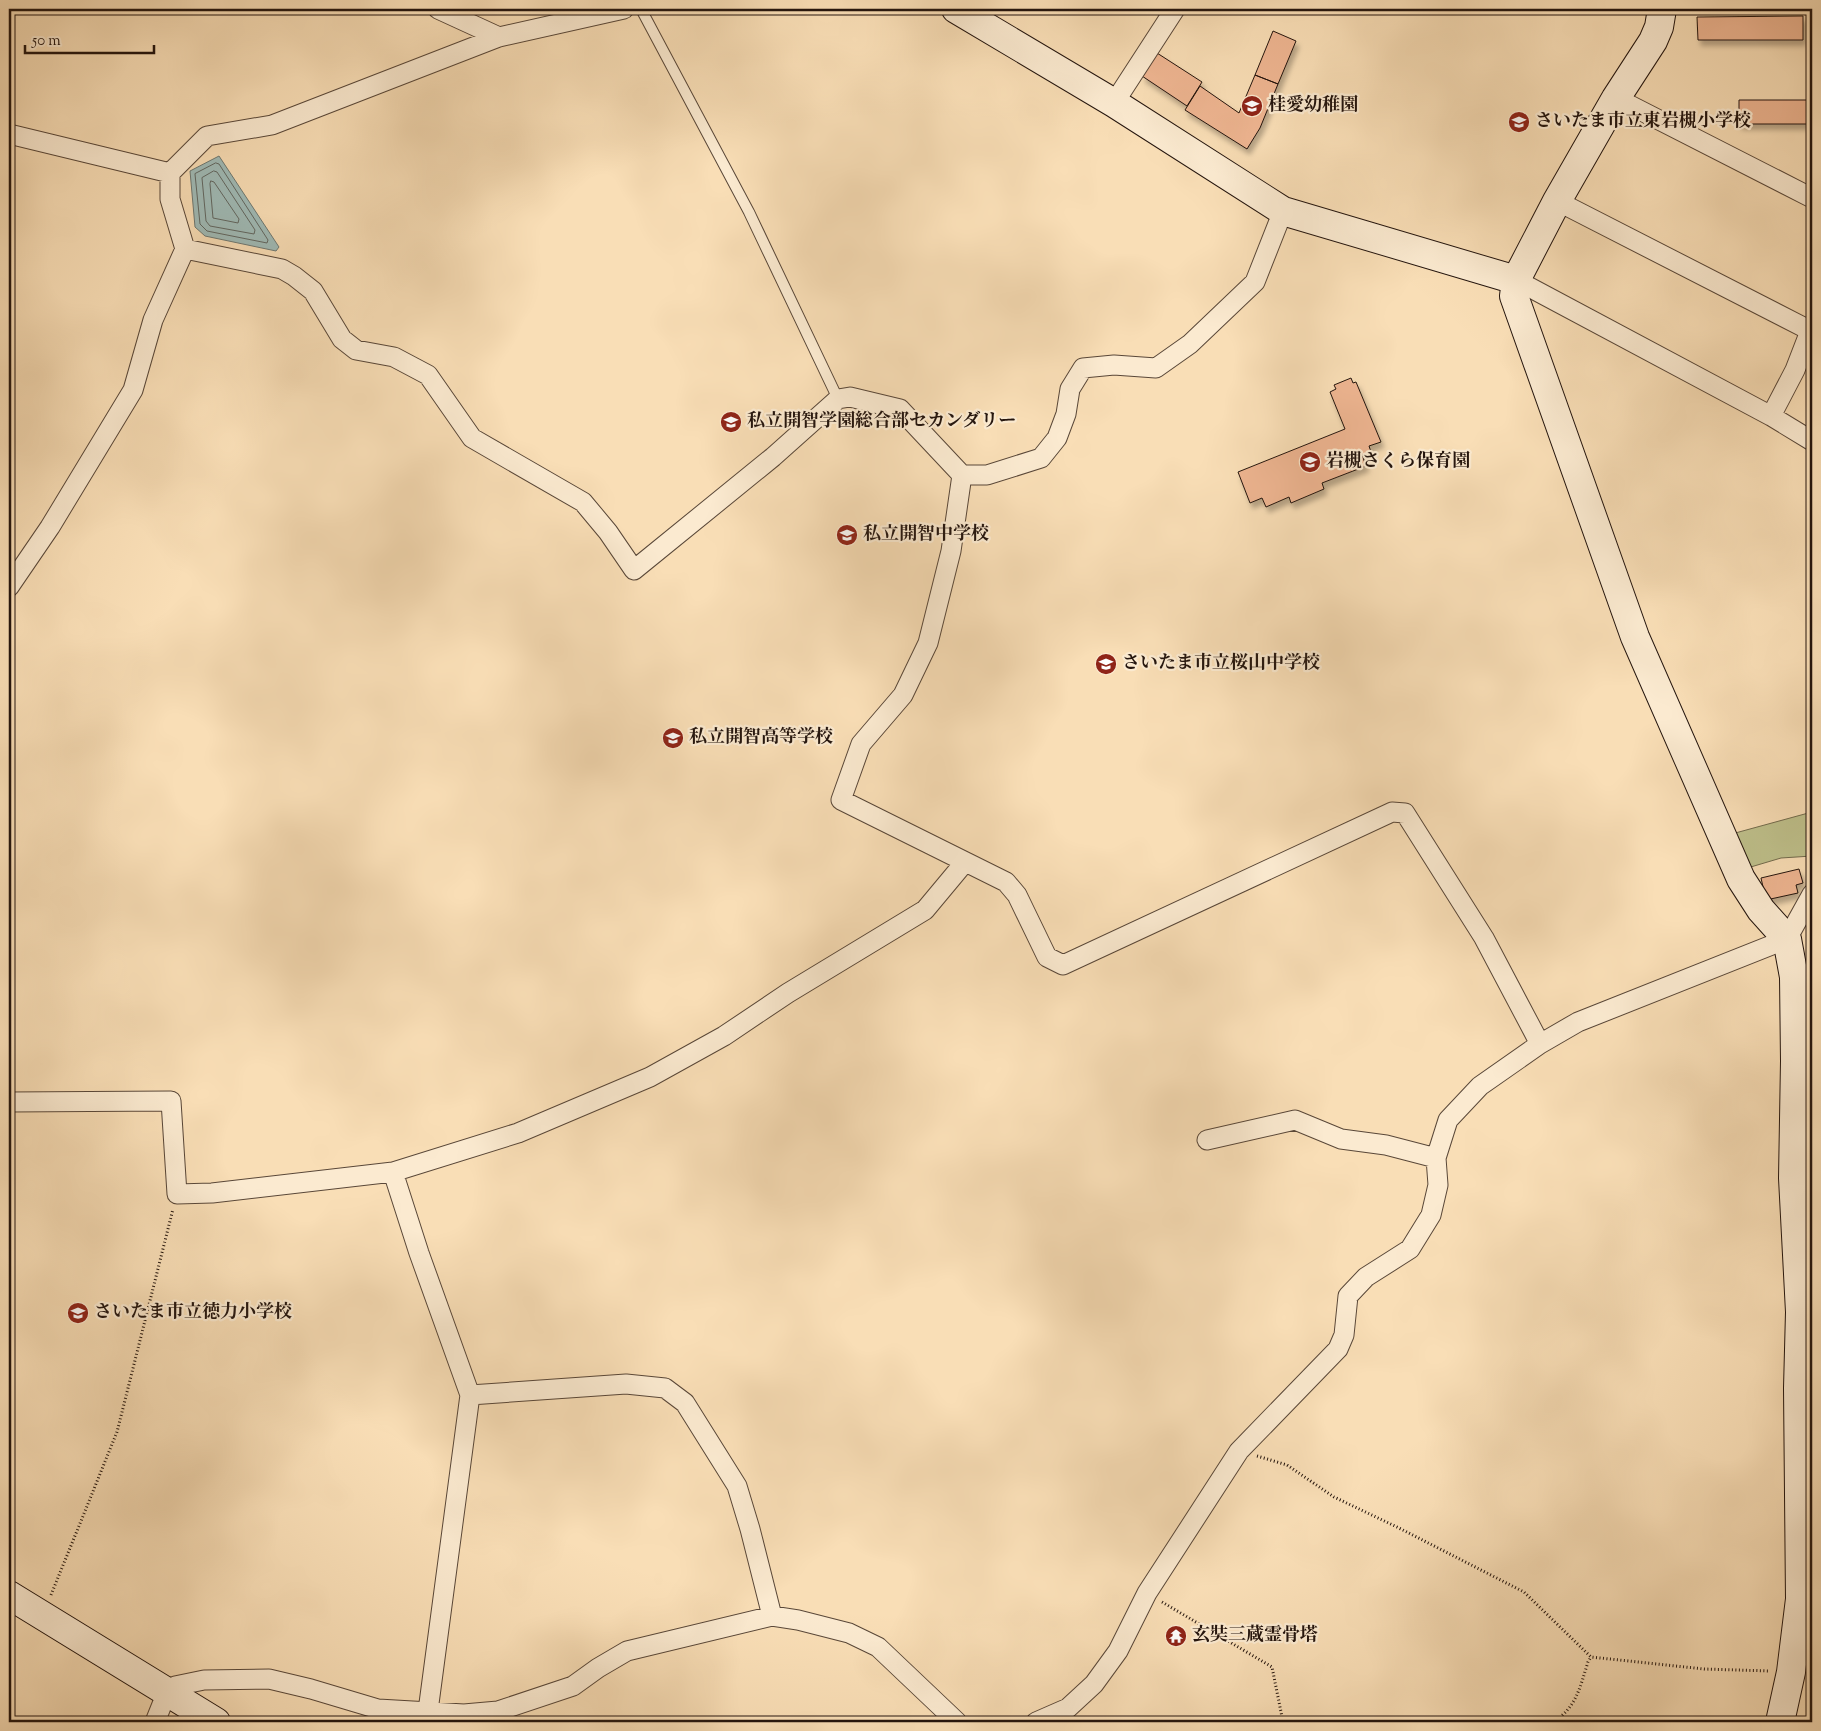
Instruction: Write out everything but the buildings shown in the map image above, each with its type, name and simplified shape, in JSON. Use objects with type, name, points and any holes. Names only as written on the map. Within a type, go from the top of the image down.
[{"type":"street","points":[[438,9],[498,37]]},
{"type":"street","points":[[9,587],[50,527],[133,390],[153,320],[186,249],[170,199],[170,173],[207,136],[272,125],[498,37],[624,9]]},
{"type":"street","points":[[956,9],[1114,102],[1282,211],[1516,280],[1771,416],[1812,441]]},
{"type":"street","points":[[1114,102],[1175,9]]},
{"type":"street","points":[[1662,9],[1659,27],[1653,41],[1616,98],[1557,201],[1516,280],[1514,296],[1636,637],[1741,879],[1761,910],[1787,939],[1794,977],[1796,1061],[1793,1178],[1805,1388],[1800,1599],[1791,1672],[1780,1722]]},
{"type":"street","points":[[1616,98],[1812,198]]},
{"type":"street","points":[[9,134],[170,173]]},
{"type":"street","points":[[1557,201],[1812,328],[1795,370],[1771,416]]},
{"type":"street","points":[[186,249],[282,269],[294,276],[313,291],[342,340],[356,350],[394,357],[428,375],[472,438],[583,502],[608,532],[634,570],[765,464],[838,399],[850,397],[900,410],[962,475],[987,476],[1041,458],[1057,438],[1066,414],[1070,389],[1083,368],[1114,365],[1156,368],[1190,344],[1255,282],[1282,211]]},
{"type":"street","points":[[962,475],[951,551],[928,643],[903,695],[860,744],[841,800],[1006,882],[1017,895],[1047,957],[1063,965],[1392,812],[1405,812],[1484,938],[1540,1044]]},
{"type":"street","points":[[9,1102],[171,1101],[177,1194],[212,1193],[393,1172],[518,1133],[650,1077],[724,1036],[788,993],[925,910],[965,862]]},
{"type":"street","points":[[1036,1722],[1068,1708],[1094,1684],[1118,1651],[1147,1593],[1239,1451],[1338,1349],[1344,1335],[1348,1296],[1366,1277],[1410,1249],[1431,1215],[1438,1186],[1436,1158],[1448,1120],[1480,1086],[1540,1044],[1578,1022],[1787,939],[1812,894]]},
{"type":"street","points":[[1207,1140],[1294,1120],[1342,1138],[1386,1145],[1436,1158]]},
{"type":"street","points":[[393,1172],[419,1253],[470,1395],[428,1711]]},
{"type":"street","points":[[470,1395],[626,1384],[666,1388],[685,1403],[736,1486],[750,1529],[772,1616]]},
{"type":"street","points":[[9,1595],[216,1722]]},
{"type":"street","points":[[155,1722],[167,1692],[175,1686],[204,1680],[269,1679],[311,1689],[378,1709],[498,1717],[573,1686],[598,1668],[627,1651],[772,1616],[798,1620],[849,1633],[878,1646],[957,1722]]},
{"type":"lane","points":[[641,9],[749,212],[838,399]]},
{"type":"path","points":[[42,1616],[117,1432],[177,1194]]},
{"type":"path","points":[[1239,1451],[1287,1465],[1334,1497],[1524,1592],[1591,1657],[1704,1669],[1791,1672]]},
{"type":"path","points":[[1147,1593],[1272,1667],[1283,1722]]},
{"type":"path","points":[[1554,1722],[1562,1717],[1577,1698],[1591,1657]]},
{"type":"green space","points":[[1812,812],[1812,856],[1781,858],[1744,869],[1728,835]]},
{"type":"water","points":[[219,156],[279,247],[276,251],[205,236],[195,227],[190,171]]},
{"type":"place","name":"桂愛幼稚園","points":[[1252,106]]},
{"type":"place","name":"さいたま市立東岩槻小学校","points":[[1519,122]]},
{"type":"place","name":"私立開智学園総合部セカンダリー","points":[[731,422]]},
{"type":"place","name":"岩槻さくら保育園","points":[[1310,462]]},
{"type":"place","name":"私立開智中学校","points":[[847,535]]},
{"type":"place","name":"さいたま市立桜山中学校","points":[[1106,664]]},
{"type":"place","name":"私立開智高等学校","points":[[673,738]]},
{"type":"place","name":"さいたま市立徳力小学校","points":[[78,1313]]},
{"type":"place","name":"玄奘三蔵霊骨塔","points":[[1176,1636]]}]
